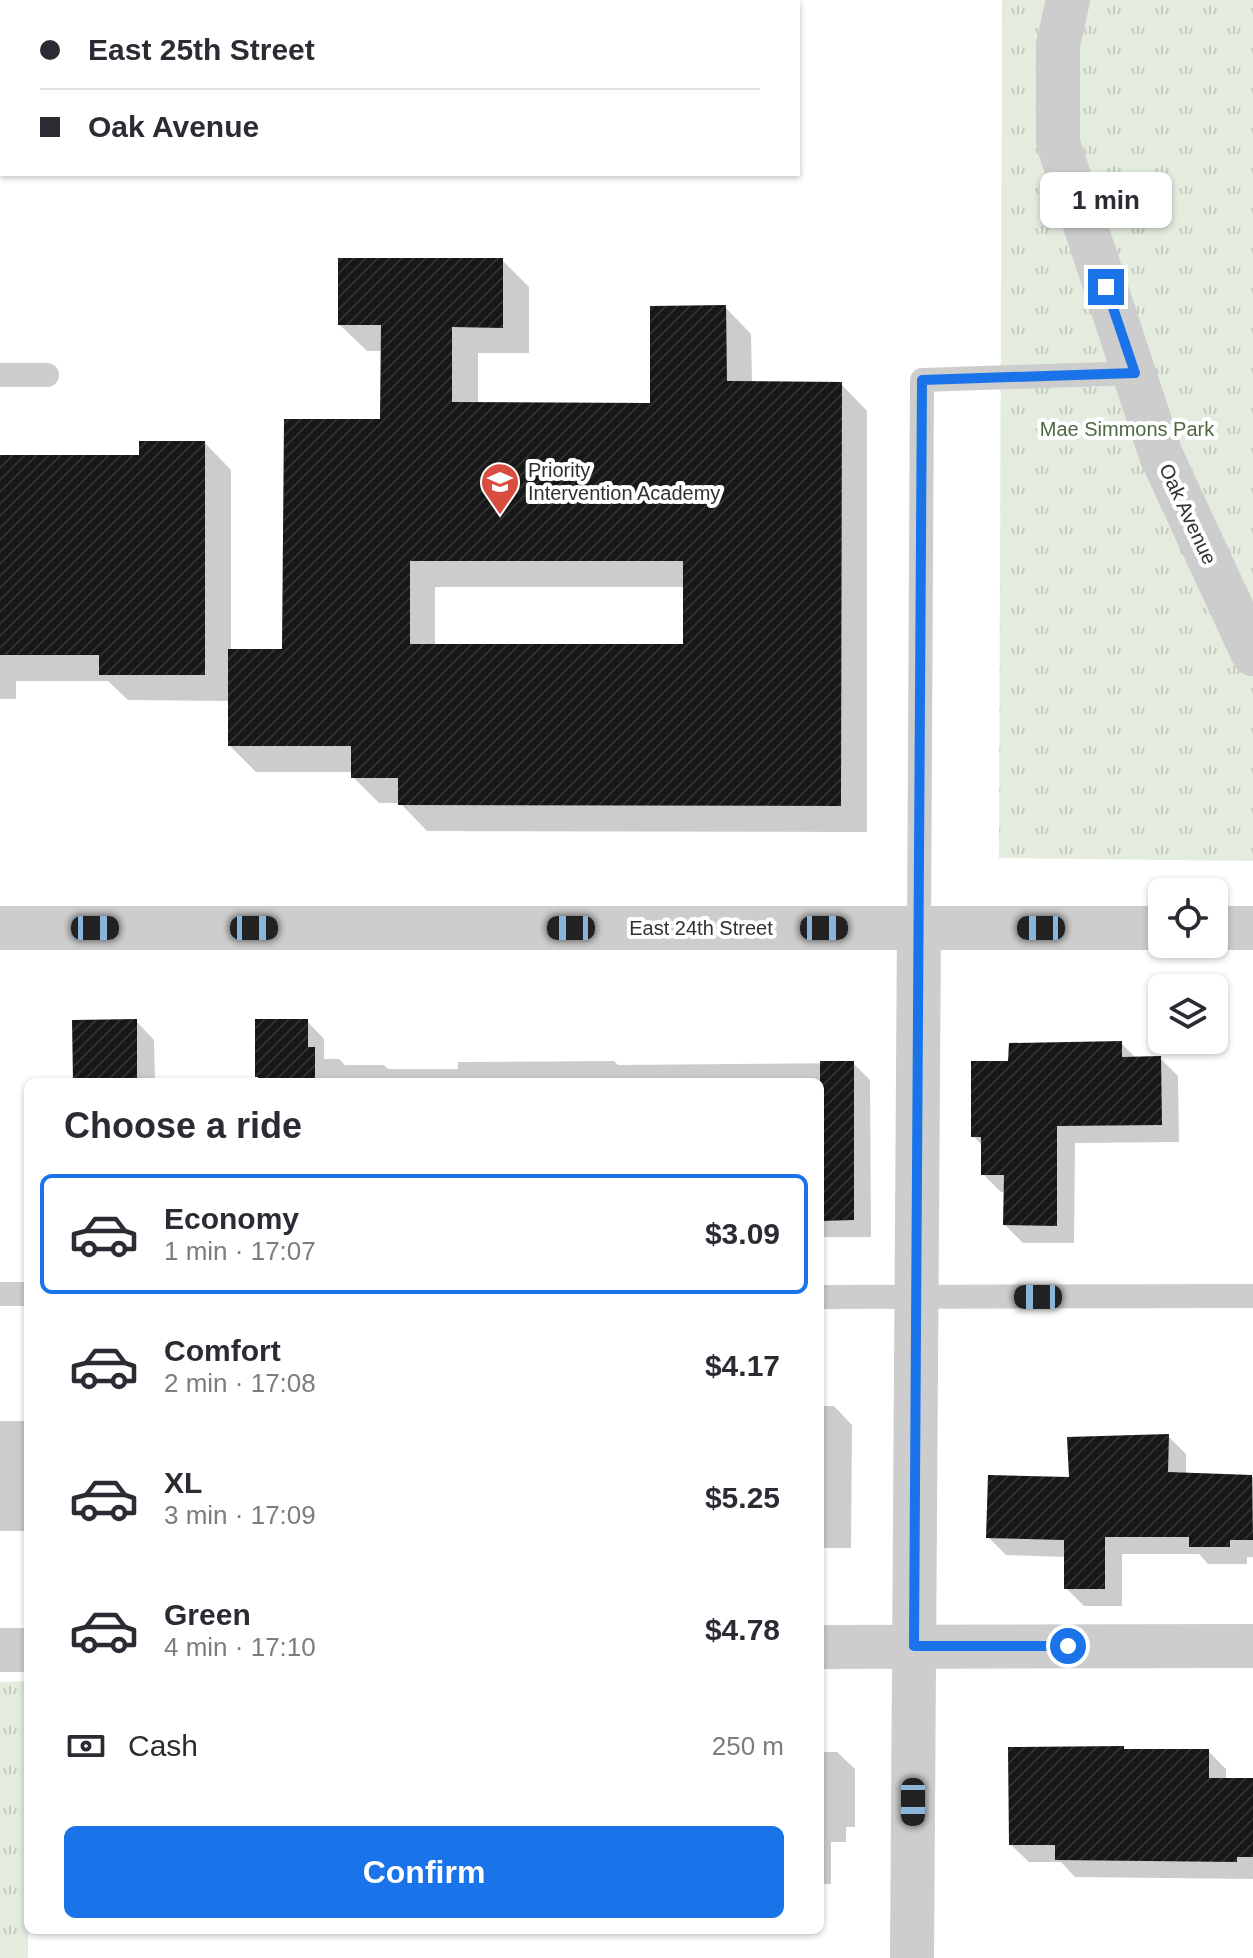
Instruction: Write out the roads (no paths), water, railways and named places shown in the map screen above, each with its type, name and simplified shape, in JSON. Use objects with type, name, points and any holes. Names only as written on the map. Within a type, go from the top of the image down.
[{"type":"street","name":"Oak Avenue","points":[[1068,0],[1058,45],[1058,143],[1161,455],[1253,654]]},
{"type":"street","name":"East 24th Street","points":[[0,928],[1148,928]]},
{"type":"street","points":[[912,1958],[919,928]]},
{"type":"street","points":[[1228,928],[1253,928]]},
{"type":"street","points":[[824,1647],[1253,1646]]},
{"type":"street","points":[[0,1650],[24,1650]]},
{"type":"lane","points":[[919,928],[922,380],[1135,373]]},
{"type":"lane","points":[[0,375],[47,375]]},
{"type":"lane","points":[[0,1294],[24,1294]]},
{"type":"lane","points":[[824,1297],[1253,1296]]},
{"type":"place","name":"Priority Intervention Academy","points":[[500,516]]},
{"type":"park label","name":"Mae Simmons Park","points":[[1127,429]]}]
